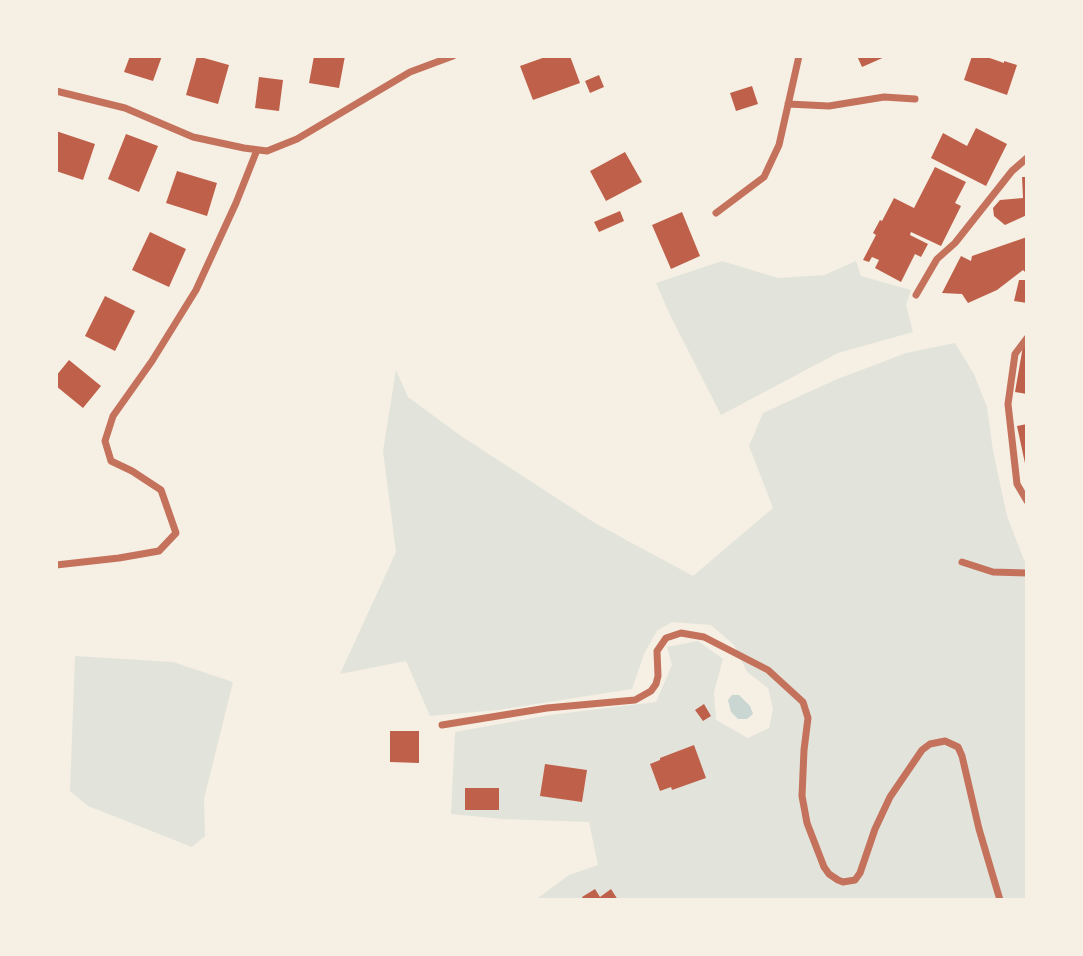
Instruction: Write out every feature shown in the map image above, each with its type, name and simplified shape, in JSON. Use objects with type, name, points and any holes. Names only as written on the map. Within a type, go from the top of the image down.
[{"type":"street","points":[[56,91],[125,108],[193,137],[267,151],[297,139],[410,72],[453,56]]},
{"type":"street","points":[[716,213],[764,177],[779,145],[799,56]]},
{"type":"street","points":[[788,104],[829,106],[884,97],[915,99]]},
{"type":"street","points":[[56,565],[159,551],[176,533],[161,490],[111,461],[105,441],[113,416],[196,290],[257,150]]},
{"type":"street","points":[[916,295],[937,259],[955,243],[1012,171],[1027,158]]},
{"type":"street","points":[[1027,338],[1015,354],[1008,404],[1017,484],[1027,501]]},
{"type":"street","points":[[962,562],[993,572],[1027,573]]},
{"type":"street","points":[[442,725],[547,708],[644,697],[656,684],[657,651],[666,638],[681,633],[704,637],[768,670],[807,709],[802,796],[807,823],[824,867],[833,877],[843,882],[855,880],[890,797],[922,750],[930,744],[945,741],[958,747],[962,756],[1000,900]]},
{"type":"shaded area","points":[[722,261],[778,278],[824,275],[856,261],[861,276],[911,290],[906,305],[913,332],[838,353],[721,415],[656,283]]},
{"type":"shaded area","points":[[955,343],[974,374],[987,407],[1007,516],[1027,562],[1027,900],[535,900],[569,875],[598,865],[589,822],[451,814],[455,732],[550,715],[656,702],[672,665],[667,647],[698,641],[723,659],[714,692],[716,720],[748,738],[769,728],[773,709],[768,688],[747,672],[734,645],[711,625],[672,622],[657,631],[644,654],[632,689],[498,710],[430,716],[406,661],[340,674],[396,552],[383,451],[396,370],[408,397],[461,436],[595,523],[693,576],[773,508],[749,446],[763,413],[835,380],[906,353]]},
{"type":"shaded area","points":[[75,656],[173,662],[233,682],[204,799],[205,836],[192,847],[88,806],[70,791]]},
{"type":"shaded area","points":[[732,695],[739,695],[753,714],[747,719],[738,719],[731,712],[728,700]]},
{"type":"building","points":[[130,56],[162,56],[153,81],[124,72]]},
{"type":"building","points":[[197,56],[229,65],[218,104],[186,95]]},
{"type":"building","points":[[314,56],[345,56],[339,88],[309,83]]},
{"type":"building","points":[[548,56],[570,56],[580,83],[533,100],[520,66]]},
{"type":"building","points":[[857,56],[887,56],[862,67]]},
{"type":"building","points":[[972,56],[1017,65],[1007,95],[964,80]]},
{"type":"building","points":[[599,75],[604,87],[590,93],[585,81]]},
{"type":"building","points":[[259,77],[283,80],[279,111],[255,108]]},
{"type":"building","points":[[752,86],[758,104],[736,111],[730,93]]},
{"type":"building","points":[[976,128],[1007,144],[986,186],[931,158],[943,133],[967,146]]},
{"type":"building","points":[[56,131],[95,144],[83,180],[56,171]]},
{"type":"building","points":[[126,134],[158,146],[139,192],[108,179]]},
{"type":"building","points":[[625,152],[642,182],[606,201],[590,171]]},
{"type":"building","points":[[935,167],[966,182],[955,203],[961,206],[941,246],[911,232],[910,235],[928,244],[921,257],[915,254],[901,282],[875,268],[879,260],[872,257],[869,262],[863,260],[876,235],[873,233],[894,198],[914,208]]},
{"type":"building","points":[[177,171],[217,183],[207,216],[166,203]]},
{"type":"building","points":[[1022,177],[1027,177],[1027,215],[1005,225],[994,216],[993,208],[1000,200],[1023,198]]},
{"type":"building","points":[[620,211],[624,221],[599,232],[594,222]]},
{"type":"building","points":[[682,212],[700,256],[671,269],[652,225]]},
{"type":"building","points":[[150,232],[186,249],[169,287],[132,270]]},
{"type":"building","points":[[1027,237],[1027,274],[1023,270],[997,290],[968,303],[962,294],[942,293],[961,256],[971,261],[972,256]]},
{"type":"building","points":[[1019,280],[1027,280],[1027,303],[1014,301]]},
{"type":"building","points":[[105,296],[135,311],[115,351],[85,336]]},
{"type":"building","points":[[1023,346],[1027,347],[1027,394],[1015,392]]},
{"type":"building","points":[[69,360],[101,386],[83,408],[56,386],[56,376]]},
{"type":"building","points":[[1027,424],[1027,468],[1026,468],[1017,426]]},
{"type":"building","points":[[704,704],[711,716],[703,721],[695,710]]},
{"type":"building","points":[[390,731],[419,731],[419,763],[390,762]]},
{"type":"building","points":[[694,745],[706,778],[660,791],[650,764]]},
{"type":"building","points":[[545,764],[587,770],[582,802],[540,796]]},
{"type":"building","points":[[465,788],[499,788],[499,810],[465,810]]},
{"type":"building","points":[[595,889],[600,897],[611,889],[618,900],[584,900],[582,897]]}]
